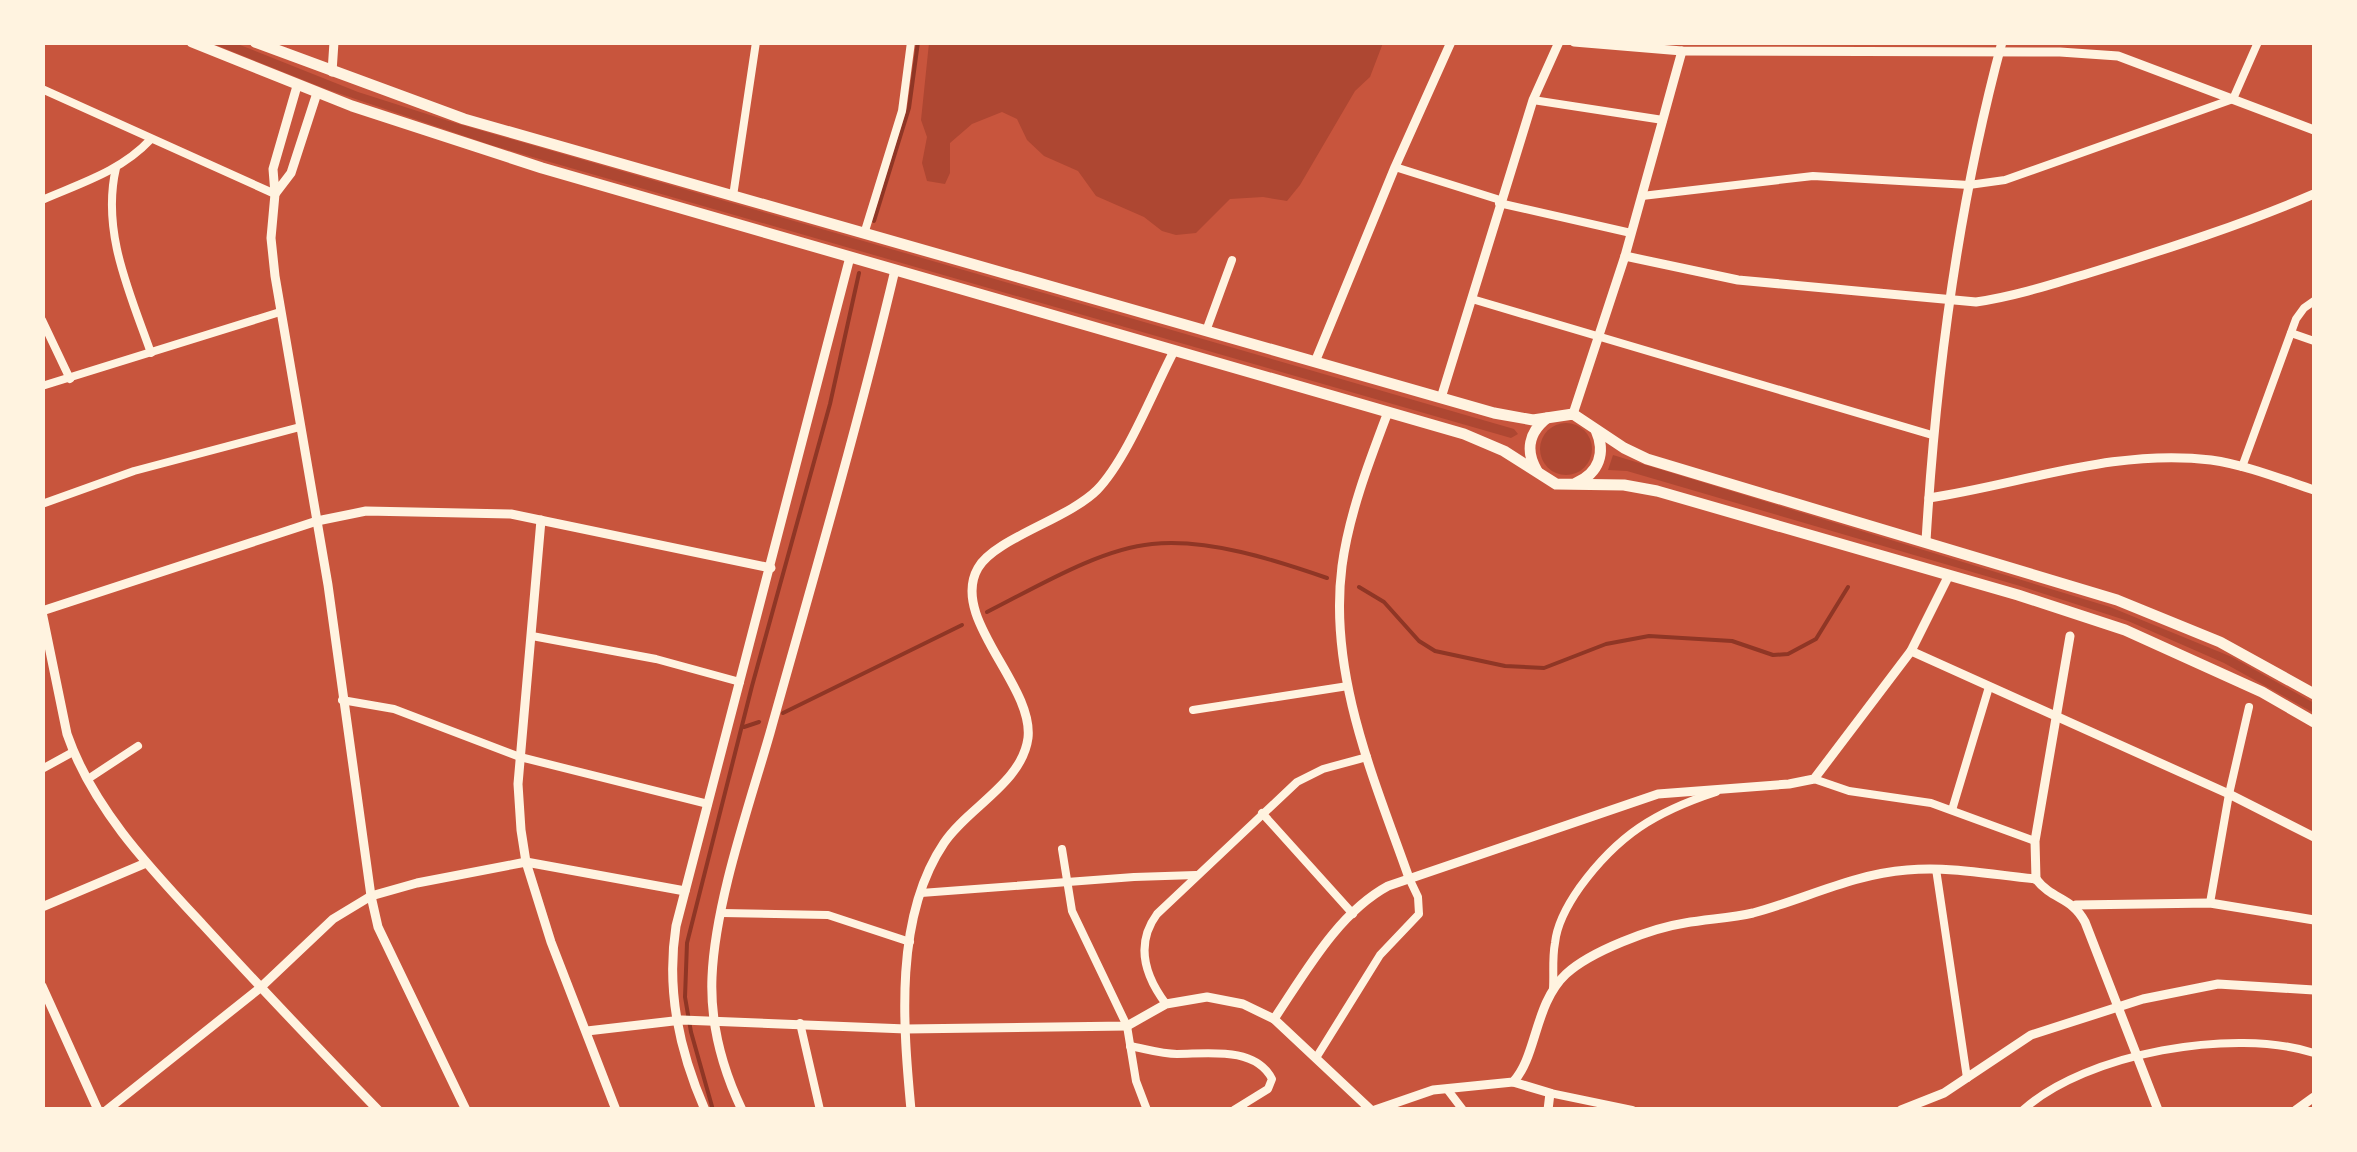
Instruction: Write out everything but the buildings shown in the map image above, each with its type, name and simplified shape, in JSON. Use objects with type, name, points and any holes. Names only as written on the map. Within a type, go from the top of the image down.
[{"type":"highway","points":[[192,42],[297,86],[542,168],[1478,439],[1548,481],[1657,491],[2089,618],[2162,645],[2262,692],[2314,722]]},
{"type":"highway","points":[[255,42],[464,118],[1441,398],[1510,417],[1572,414],[1648,459],[2078,587],[2172,622],[2246,655],[2314,694]]},
{"type":"highway","points":[[1537,471],[1530,446],[1536,429],[1547,418]]},
{"type":"highway","points":[[1572,484],[1587,478],[1598,464],[1601,447],[1595,428]]},
{"type":"street","points":[[332,72],[334,42]]},
{"type":"street","points":[[733,196],[756,42]]},
{"type":"street","points":[[864,234],[902,111],[911,42]]},
{"type":"street","points":[[1314,362],[1451,42]]},
{"type":"street","points":[[1441,398],[1532,100],[1559,42]]},
{"type":"street","points":[[1574,42],[1682,51],[1706,47],[2088,52],[2118,56],[2314,130]]},
{"type":"street","points":[[2118,56],[2122,42]]},
{"type":"street","points":[[1642,196],[1813,176],[1969,186],[2005,180],[2233,99],[2258,42]]},
{"type":"street","points":[[1926,541],[1932,435],[1949,302],[1969,186],[2001,48]]},
{"type":"street","points":[[1572,414],[1625,256],[1682,51]]},
{"type":"street","points":[[297,86],[273,169],[271,238],[371,896],[378,927],[466,1110]]},
{"type":"street","points":[[42,89],[275,194]]},
{"type":"street","points":[[275,194],[291,173],[317,93]]},
{"type":"street","points":[[1532,100],[1663,120]]},
{"type":"street","points":[[42,200],[116,168],[150,140]]},
{"type":"street","points":[[1395,167],[1499,201],[1631,233]]},
{"type":"street","points":[[116,168],[110,207],[116,248],[151,353]]},
{"type":"street","points":[[1625,256],[1738,280],[1949,302],[1989,300],[2238,224],[2314,194]]},
{"type":"street","points":[[705,1110],[679,1020],[670,966],[685,891],[850,257]]},
{"type":"street","points":[[1206,331],[1232,260]]},
{"type":"street","points":[[742,1110],[708,1021],[714,951],[781,693],[860,422],[896,270]]},
{"type":"street","points":[[1472,299],[1932,435]]},
{"type":"street","points":[[2242,467],[2291,333],[2304,308],[2314,301]]},
{"type":"street","points":[[42,386],[280,312]]},
{"type":"street","points":[[42,320],[70,379]]},
{"type":"street","points":[[2291,333],[2314,341]]},
{"type":"street","points":[[911,1110],[906,1029],[910,942],[921,892],[944,842],[1010,774],[1028,739],[1026,714],[976,611],[976,571],[996,550],[1067,513],[1098,488],[1118,460],[1174,351]]},
{"type":"street","points":[[1316,1058],[1380,955],[1419,914],[1418,897],[1366,756],[1348,686],[1340,627],[1341,570],[1353,514],[1388,412]]},
{"type":"street","points":[[42,504],[134,471],[300,427]]},
{"type":"street","points":[[1929,498],[2108,462],[2170,458],[2242,467],[2314,490]]},
{"type":"street","points":[[378,1110],[146,863],[102,804],[73,752],[47,649],[42,611],[317,521],[366,511],[486,512],[771,568]]},
{"type":"street","points":[[541,520],[520,756],[519,806],[526,862],[551,942],[616,1110]]},
{"type":"street","points":[[1814,779],[1912,651],[1949,576]]},
{"type":"street","points":[[532,636],[640,656],[740,682]]},
{"type":"street","points":[[2036,879],[2035,841],[2070,636]]},
{"type":"street","points":[[1912,651],[2229,794],[2314,837]]},
{"type":"street","points":[[1193,710],[1348,686]]},
{"type":"street","points":[[1952,810],[1989,687]]},
{"type":"street","points":[[342,700],[394,708],[520,756],[708,804]]},
{"type":"street","points":[[2210,903],[2249,708]]},
{"type":"street","points":[[88,779],[138,746]]},
{"type":"street","points":[[42,769],[73,752]]},
{"type":"street","points":[[1166,1004],[1148,973],[1144,947],[1157,914],[1262,813],[1309,775],[1366,756]]},
{"type":"street","points":[[1274,1019],[1310,964],[1377,892],[1642,798],[1674,791],[1814,779],[1848,791],[1920,799],[2035,841]]},
{"type":"street","points":[[1553,990],[1554,944],[1564,914],[1606,854],[1646,822],[1730,788]]},
{"type":"street","points":[[1262,813],[1353,914]]},
{"type":"street","points":[[1062,849],[1066,882],[1079,928],[1118,1001],[1148,1110]]},
{"type":"street","points":[[108,1110],[260,988],[333,920],[371,896],[526,862],[685,891]]},
{"type":"street","points":[[42,907],[146,863]]},
{"type":"street","points":[[1936,869],[1967,1078]]},
{"type":"street","points":[[1513,1082],[1522,1069],[1553,990],[1576,966],[1666,927],[1758,911],[1865,876],[1936,869],[2036,879],[2050,894],[2076,906],[2210,903],[2314,920]]},
{"type":"street","points":[[921,892],[1197,875]]},
{"type":"street","points":[[2076,906],[2120,1006],[2158,1110]]},
{"type":"street","points":[[722,913],[828,915],[910,942]]},
{"type":"street","points":[[1900,1110],[1933,1099],[2031,1035],[2120,1006],[2201,986],[2240,984],[2314,990]]},
{"type":"street","points":[[42,986],[98,1110]]},
{"type":"street","points":[[587,1032],[679,1020],[906,1029],[1127,1026],[1166,1004],[1188,998],[1224,999],[1274,1019],[1373,1110],[1419,1093],[1513,1082],[1550,1094],[1632,1110]]},
{"type":"street","points":[[800,1023],[820,1110]]},
{"type":"street","points":[[2022,1110],[2068,1078],[2138,1056],[2256,1043],[2314,1053]]},
{"type":"street","points":[[1130,1046],[1177,1054],[1222,1053],[1263,1067],[1272,1079],[1268,1090],[1234,1110]]},
{"type":"street","points":[[1447,1089],[1463,1110]]},
{"type":"street","points":[[1548,1110],[1550,1094]]},
{"type":"street","points":[[2296,1110],[2314,1097]]},
{"type":"street","points":[[1134,1110],[1142,1099]]},
{"type":"shaded area","points":[[929,42],[1383,43],[1370,77],[1355,91],[1287,201],[1263,197],[1230,199],[1196,233],[1176,235],[1096,196],[1078,171],[1044,156],[1027,140],[1017,119],[1002,112],[972,124],[950,143],[950,173],[945,184],[927,181],[922,163],[927,137],[921,120]]},
{"type":"shaded area","points":[[211,43],[235,43],[358,92],[455,123],[1514,429],[1518,434],[1511,438],[491,145],[326,89]]},
{"type":"shaded area","points":[[1566,423],[1584,431],[1592,449],[1584,467],[1566,475],[1548,467],[1540,449],[1548,431]]},
{"type":"shaded area","points":[[1613,455],[2110,607],[2232,657],[2314,703],[2314,713],[2224,663],[2128,621],[1627,471],[1608,470]]},
{"type":"waterway","points":[[874,221],[909,108],[918,42]]},
{"type":"waterway","points":[[713,1110],[685,997],[687,943],[752,686],[830,404],[859,273]]},
{"type":"waterway","points":[[987,612],[1089,561],[1152,544],[1218,547],[1327,578]]},
{"type":"waterway","points":[[1359,587],[1384,602],[1419,641],[1435,651],[1505,666],[1544,668],[1606,644],[1649,636],[1732,641],[1773,655],[1788,654],[1816,639],[1848,587]]},
{"type":"waterway","points":[[783,713],[962,625]]},
{"type":"waterway","points":[[744,727],[759,722]]}]
